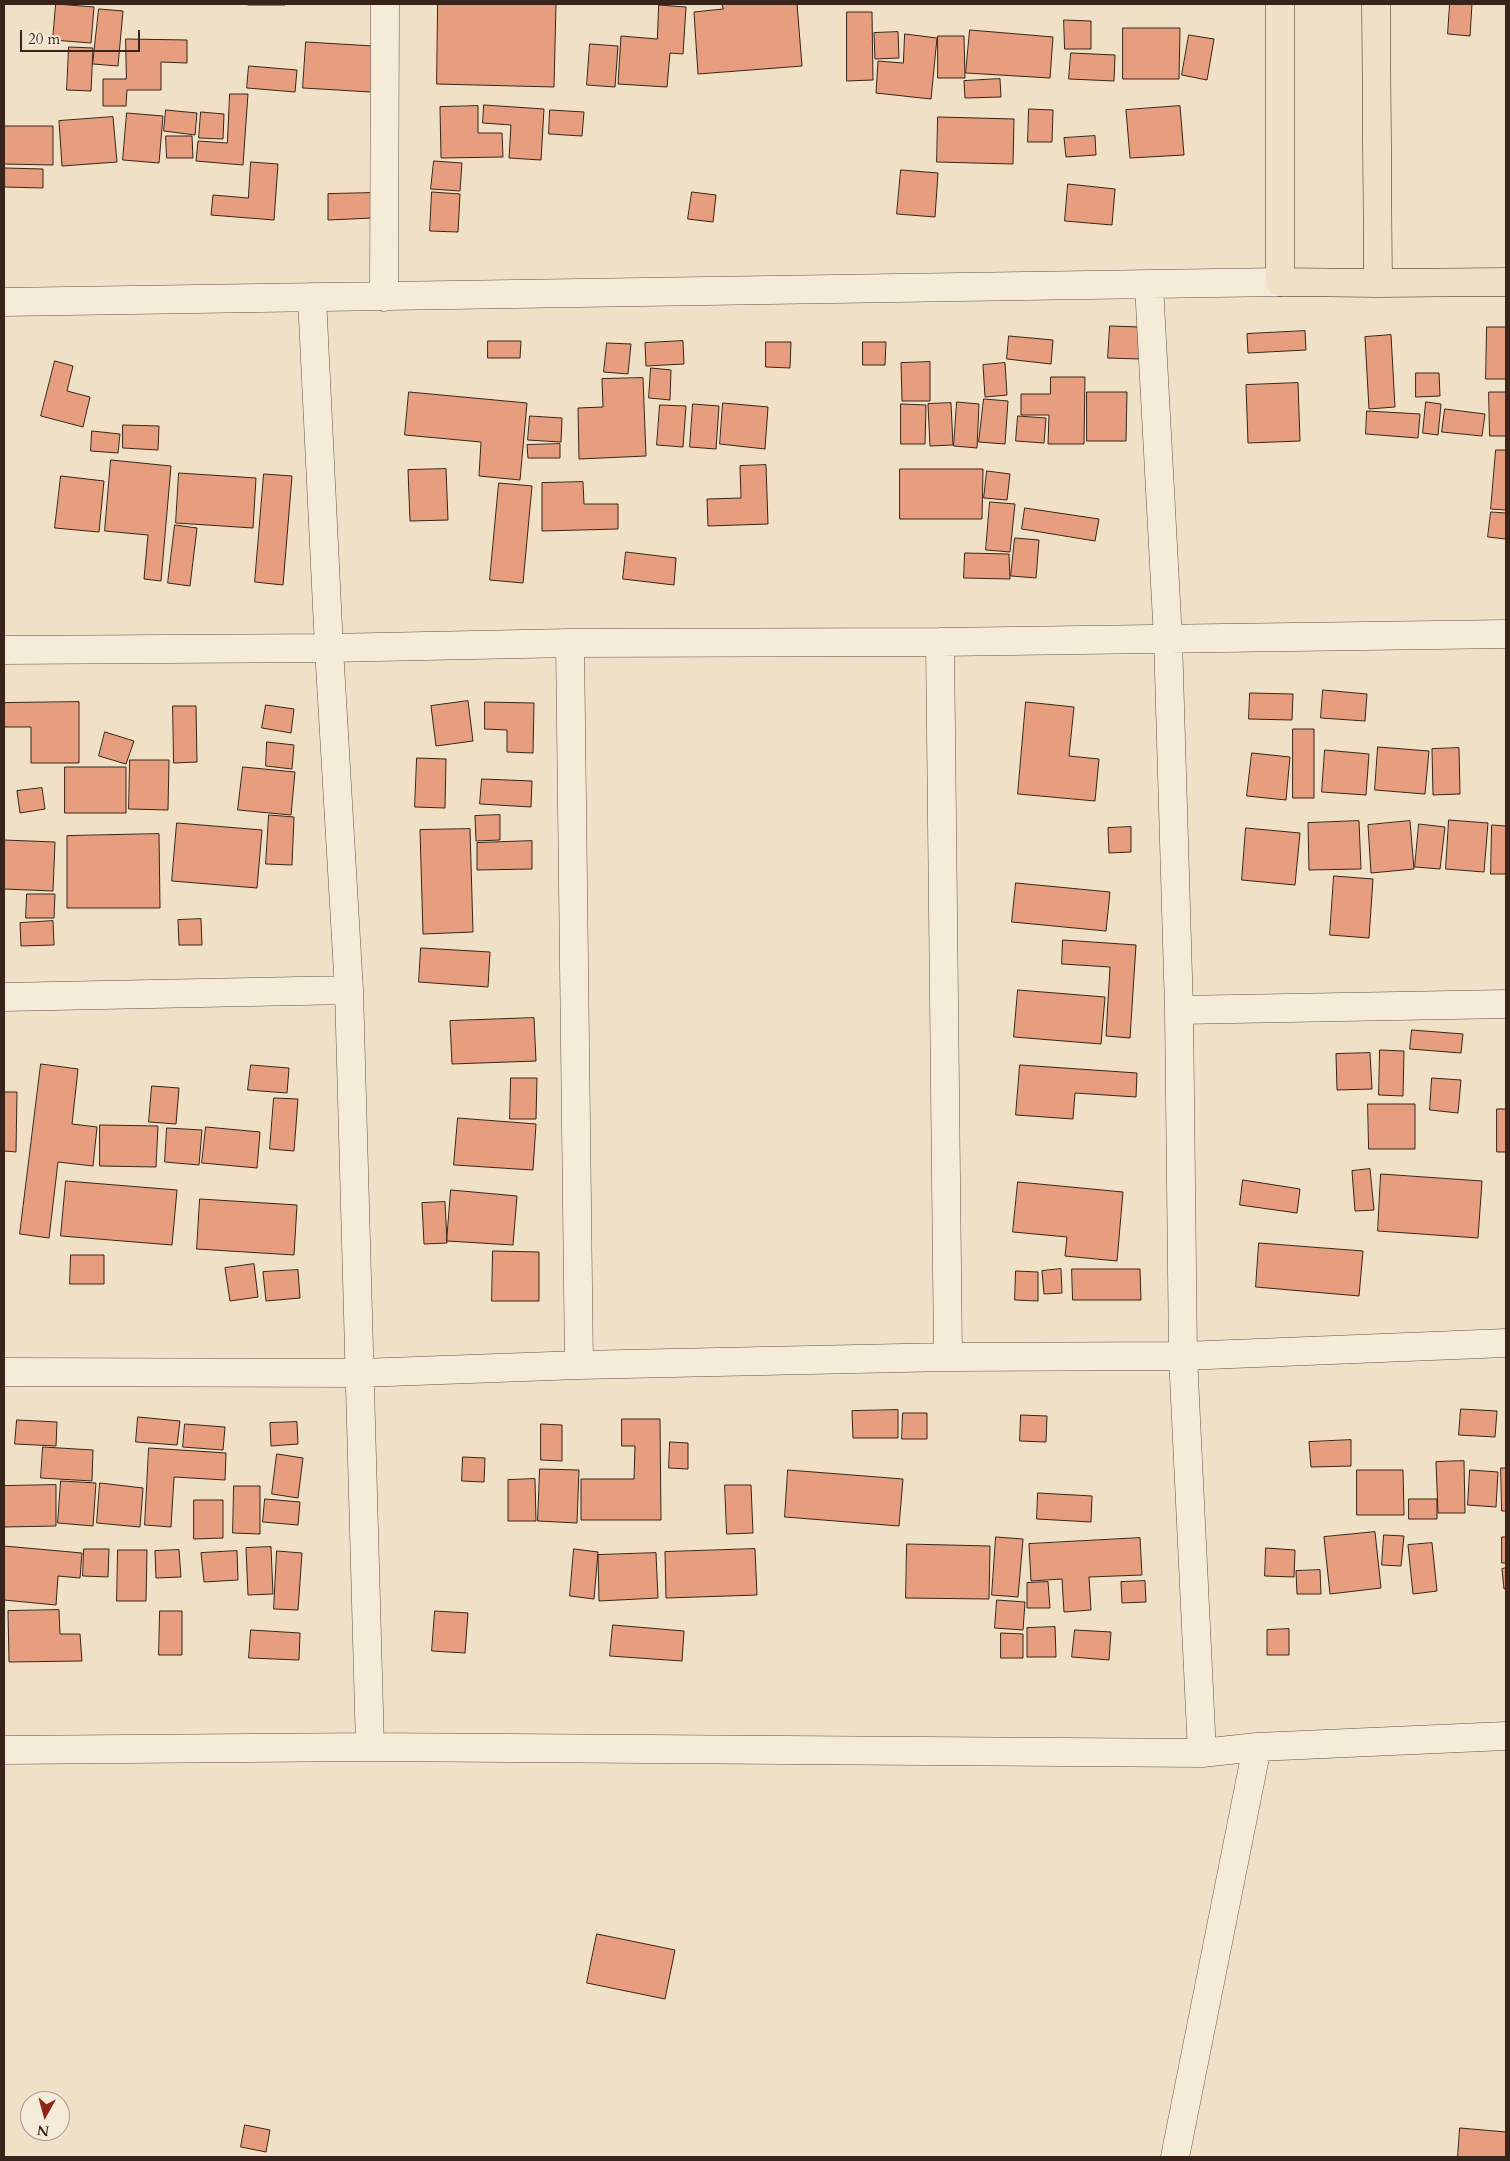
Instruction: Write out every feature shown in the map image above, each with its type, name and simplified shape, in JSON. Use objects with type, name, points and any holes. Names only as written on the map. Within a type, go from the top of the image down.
[{"type":"main road","points":[[1280,4],[1280,282],[1506,282]]},
{"type":"main road","points":[[1376,4],[1378,283]]},
{"type":"street","points":[[384,296],[385,4]]},
{"type":"street","points":[[4,302],[1280,282]]},
{"type":"street","points":[[1150,285],[1168,639],[1179,1010],[1183,1356],[1202,1753]]},
{"type":"street","points":[[312,297],[329,648],[350,990],[370,1747]]},
{"type":"street","points":[[4,650],[940,642],[1506,634]]},
{"type":"street","points":[[940,642],[948,1357]]},
{"type":"street","points":[[570,644],[579,1365]]},
{"type":"street","points":[[4,997],[350,990]]},
{"type":"street","points":[[1179,1010],[1506,1004]]},
{"type":"street","points":[[4,1372],[361,1373],[579,1365],[948,1357],[1183,1356],[1506,1343]]},
{"type":"street","points":[[4,1750],[370,1747],[1202,1753],[1257,1747],[1506,1736]]},
{"type":"street","points":[[1175,2157],[1257,1747]]},
{"type":"building","points":[[56,4],[94,7],[91,43],[53,40]]},
{"type":"building","points":[[285,4],[285,5],[248,5]]},
{"type":"building","points":[[438,4],[556,4],[554,87],[437,84]]},
{"type":"building","points":[[722,4],[797,4],[802,66],[698,74],[694,12],[723,9]]},
{"type":"building","points":[[1450,4],[1472,4],[1470,36],[1448,34]]},
{"type":"building","points":[[659,5],[686,7],[683,54],[670,53],[667,87],[618,84],[621,36],[657,39]]},
{"type":"building","points":[[99,9],[123,11],[118,66],[93,64]]},
{"type":"building","points":[[847,12],[872,12],[873,80],[847,81]]},
{"type":"building","points":[[1064,20],[1091,21],[1091,49],[1065,49]]},
{"type":"building","points":[[1123,28],[1180,28],[1179,79],[1123,79]]},
{"type":"building","points":[[970,30],[1053,37],[1050,78],[966,73]]},
{"type":"building","points":[[898,32],[899,58],[875,59],[874,33]]},
{"type":"building","points":[[905,34],[937,38],[931,99],[876,93],[878,61],[903,63]]},
{"type":"building","points":[[1189,35],[1214,39],[1207,80],[1182,75]]},
{"type":"building","points":[[938,36],[964,36],[965,78],[938,78]]},
{"type":"building","points":[[126,39],[187,40],[187,63],[161,62],[161,90],[127,90],[126,106],[103,106],[103,79],[126,79]]},
{"type":"building","points":[[306,42],[373,46],[371,92],[303,88]]},
{"type":"building","points":[[590,44],[618,46],[615,87],[587,85]]},
{"type":"building","points":[[69,47],[93,48],[91,91],[67,90]]},
{"type":"building","points":[[1071,53],[1115,55],[1114,81],[1069,79]]},
{"type":"building","points":[[249,66],[297,70],[295,92],[247,88]]},
{"type":"building","points":[[1000,79],[1001,97],[965,98],[964,81]]},
{"type":"building","points":[[230,94],[248,94],[243,165],[196,161],[198,141],[227,143]]},
{"type":"building","points":[[484,105],[544,109],[541,160],[509,158],[511,125],[483,123]]},
{"type":"building","points":[[478,106],[478,133],[502,133],[503,157],[441,158],[440,107]]},
{"type":"building","points":[[1180,106],[1184,155],[1130,158],[1126,110]]},
{"type":"building","points":[[1029,109],[1053,110],[1052,142],[1028,142]]},
{"type":"building","points":[[166,110],[197,113],[195,135],[164,131]]},
{"type":"building","points":[[550,110],[584,112],[582,136],[549,134]]},
{"type":"building","points":[[201,112],[224,114],[223,139],[199,138]]},
{"type":"building","points":[[127,113],[163,116],[159,163],[123,160]]},
{"type":"building","points":[[113,117],[117,162],[62,166],[59,121]]},
{"type":"building","points":[[938,117],[1014,119],[1013,164],[937,162]]},
{"type":"building","points":[[4,126],[53,126],[53,165],[4,164]]},
{"type":"building","points":[[166,136],[192,136],[193,158],[167,158]]},
{"type":"building","points":[[1095,136],[1096,155],[1066,157],[1064,138]]},
{"type":"building","points":[[434,161],[462,163],[460,191],[431,189]]},
{"type":"building","points":[[251,162],[278,164],[274,220],[211,215],[213,195],[248,198]]},
{"type":"building","points":[[5,168],[43,169],[43,188],[5,187]]},
{"type":"building","points":[[901,170],[938,173],[935,217],[897,214]]},
{"type":"building","points":[[1068,184],[1115,189],[1112,225],[1065,221]]},
{"type":"building","points":[[432,192],[460,194],[458,232],[430,231]]},
{"type":"building","points":[[692,192],[716,195],[713,222],[688,219]]},
{"type":"building","points":[[372,193],[373,218],[328,220],[328,194]]},
{"type":"building","points":[[1110,326],[1141,327],[1140,359],[1108,358]]},
{"type":"building","points":[[1487,327],[1506,327],[1506,379],[1486,379]]},
{"type":"building","points":[[1305,331],[1306,350],[1248,353],[1247,334]]},
{"type":"building","points":[[1391,335],[1395,407],[1369,409],[1365,337]]},
{"type":"building","points":[[1009,336],[1053,340],[1051,364],[1007,359]]},
{"type":"building","points":[[488,341],[521,341],[520,358],[488,358]]},
{"type":"building","points":[[683,341],[684,364],[646,366],[645,343]]},
{"type":"building","points":[[766,342],[791,342],[790,368],[766,367]]},
{"type":"building","points":[[863,342],[886,342],[885,365],[863,365]]},
{"type":"building","points":[[607,343],[631,344],[628,374],[604,372]]},
{"type":"building","points":[[55,361],[73,366],[67,391],[90,397],[83,427],[41,416]]},
{"type":"building","points":[[930,362],[930,401],[902,401],[901,363]]},
{"type":"building","points":[[1005,363],[1007,395],[985,397],[983,365]]},
{"type":"building","points":[[651,368],[671,370],[670,400],[649,398]]},
{"type":"building","points":[[1416,373],[1439,373],[1440,396],[1416,397]]},
{"type":"building","points":[[1051,377],[1085,377],[1084,444],[1048,444],[1049,415],[1021,415],[1021,394],[1050,394]]},
{"type":"building","points":[[643,378],[646,456],[579,459],[578,408],[603,407],[602,379]]},
{"type":"building","points":[[1298,383],[1300,441],[1248,443],[1246,385]]},
{"type":"building","points":[[409,392],[527,403],[520,480],[479,476],[481,442],[405,435]]},
{"type":"building","points":[[1087,392],[1127,392],[1126,441],[1087,441]]},
{"type":"building","points":[[1489,392],[1506,392],[1506,436],[1490,436]]},
{"type":"building","points":[[984,399],[1008,401],[1005,444],[979,442]]},
{"type":"building","points":[[957,402],[979,404],[977,448],[954,446]]},
{"type":"building","points":[[1426,402],[1441,404],[1438,435],[1423,433]]},
{"type":"building","points":[[723,403],[768,407],[765,449],[720,444]]},
{"type":"building","points":[[951,403],[953,445],[930,446],[928,404]]},
{"type":"building","points":[[693,404],[719,406],[716,449],[690,447]]},
{"type":"building","points":[[901,404],[926,405],[925,444],[901,444]]},
{"type":"building","points":[[660,405],[686,406],[683,447],[657,445]]},
{"type":"building","points":[[1445,409],[1485,414],[1482,436],[1442,432]]},
{"type":"building","points":[[1367,411],[1420,414],[1418,438],[1366,434]]},
{"type":"building","points":[[530,416],[562,418],[561,442],[528,440]]},
{"type":"building","points":[[1018,416],[1046,418],[1044,443],[1016,441]]},
{"type":"building","points":[[123,425],[159,426],[158,450],[123,448]]},
{"type":"building","points":[[92,431],[120,434],[118,453],[91,451]]},
{"type":"building","points":[[560,444],[560,458],[528,458],[527,445]]},
{"type":"building","points":[[1496,450],[1506,450],[1506,510],[1491,509]]},
{"type":"building","points":[[111,460],[171,466],[161,581],[144,579],[148,535],[105,531]]},
{"type":"building","points":[[766,465],[768,524],[708,526],[707,499],[741,498],[740,466]]},
{"type":"building","points":[[446,469],[448,520],[410,521],[408,470]]},
{"type":"building","points":[[900,469],[983,469],[982,519],[900,519]]},
{"type":"building","points":[[987,471],[1010,474],[1007,500],[984,498]]},
{"type":"building","points":[[179,473],[256,478],[253,528],[176,523]]},
{"type":"building","points":[[264,474],[292,476],[283,585],[255,582]]},
{"type":"building","points":[[61,476],[104,481],[99,532],[55,528]]},
{"type":"building","points":[[583,482],[584,504],[618,504],[618,529],[542,531],[542,483]]},
{"type":"building","points":[[499,483],[532,486],[523,583],[490,580]]},
{"type":"building","points":[[990,502],[1015,504],[1010,552],[986,550]]},
{"type":"building","points":[[1025,508],[1099,519],[1095,541],[1022,529]]},
{"type":"building","points":[[1491,512],[1506,513],[1506,539],[1488,537]]},
{"type":"building","points":[[175,525],[197,528],[190,586],[168,583]]},
{"type":"building","points":[[1015,538],[1039,540],[1036,578],[1011,576]]},
{"type":"building","points":[[626,552],[676,558],[674,585],[623,579]]},
{"type":"building","points":[[965,553],[1009,554],[1010,579],[964,578]]},
{"type":"building","points":[[1323,690],[1367,694],[1365,721],[1321,718]]},
{"type":"building","points":[[1250,693],[1293,694],[1292,720],[1249,719]]},
{"type":"building","points":[[468,701],[473,741],[436,746],[431,706]]},
{"type":"building","points":[[79,702],[79,763],[31,763],[31,727],[4,727],[4,703]]},
{"type":"building","points":[[485,702],[534,703],[533,753],[507,752],[507,730],[485,729]]},
{"type":"building","points":[[1026,702],[1074,707],[1069,756],[1099,759],[1095,801],[1018,794]]},
{"type":"building","points":[[266,705],[294,709],[291,733],[262,728]]},
{"type":"building","points":[[173,706],[196,706],[197,762],[174,763]]},
{"type":"building","points":[[1293,729],[1314,729],[1314,798],[1293,798]]},
{"type":"building","points":[[105,732],[134,741],[126,764],[99,756]]},
{"type":"building","points":[[267,742],[294,745],[292,769],[266,766]]},
{"type":"building","points":[[1378,747],[1429,751],[1425,794],[1375,790]]},
{"type":"building","points":[[1459,748],[1460,794],[1433,795],[1432,749]]},
{"type":"building","points":[[1325,750],[1369,754],[1366,795],[1322,792]]},
{"type":"building","points":[[1252,753],[1290,757],[1286,800],[1247,796]]},
{"type":"building","points":[[417,758],[446,759],[445,808],[415,807]]},
{"type":"building","points":[[130,760],[169,760],[168,810],[129,809]]},
{"type":"building","points":[[65,767],[126,767],[126,813],[65,813]]},
{"type":"building","points":[[243,767],[295,772],[291,815],[238,810]]},
{"type":"building","points":[[482,779],[532,781],[531,807],[480,804]]},
{"type":"building","points":[[42,788],[45,809],[20,813],[17,791]]},
{"type":"building","points":[[269,815],[294,817],[292,865],[266,864]]},
{"type":"building","points":[[500,815],[500,840],[476,841],[475,816]]},
{"type":"building","points":[[1449,820],[1488,823],[1484,872],[1446,869]]},
{"type":"building","points":[[1359,821],[1361,869],[1309,870],[1308,823]]},
{"type":"building","points":[[1410,821],[1414,869],[1371,873],[1368,825]]},
{"type":"building","points":[[177,823],[262,830],[257,888],[172,881]]},
{"type":"building","points":[[1419,824],[1445,827],[1440,869],[1415,867]]},
{"type":"building","points":[[1492,825],[1506,826],[1506,874],[1491,874]]},
{"type":"building","points":[[1131,827],[1131,852],[1109,853],[1108,828]]},
{"type":"building","points":[[1246,828],[1300,833],[1295,885],[1242,880]]},
{"type":"building","points":[[470,829],[473,932],[423,934],[420,830]]},
{"type":"building","points":[[159,834],[160,908],[67,908],[67,836]]},
{"type":"building","points":[[4,840],[55,842],[53,891],[4,889]]},
{"type":"building","points":[[532,841],[532,869],[477,870],[477,843]]},
{"type":"building","points":[[1334,876],[1373,879],[1369,938],[1330,935]]},
{"type":"building","points":[[1016,883],[1110,892],[1106,931],[1012,922]]},
{"type":"building","points":[[27,894],[55,894],[54,918],[26,918]]},
{"type":"building","points":[[201,919],[202,945],[179,945],[178,920]]},
{"type":"building","points":[[53,921],[54,945],[21,946],[20,923]]},
{"type":"building","points":[[1063,940],[1136,945],[1130,1038],[1106,1036],[1110,967],[1062,964]]},
{"type":"building","points":[[421,948],[490,952],[488,987],[419,982]]},
{"type":"building","points":[[1018,990],[1105,997],[1101,1044],[1014,1037]]},
{"type":"building","points":[[534,1018],[536,1061],[452,1064],[450,1021]]},
{"type":"building","points":[[1412,1030],[1463,1034],[1461,1053],[1410,1049]]},
{"type":"building","points":[[1380,1050],[1404,1051],[1403,1096],[1379,1095]]},
{"type":"building","points":[[1370,1053],[1372,1089],[1337,1090],[1336,1054]]},
{"type":"building","points":[[41,1064],[78,1069],[72,1124],[97,1127],[93,1166],[58,1162],[49,1238],[20,1234]]},
{"type":"building","points":[[251,1065],[289,1068],[287,1093],[248,1090]]},
{"type":"building","points":[[1020,1065],[1137,1073],[1136,1097],[1075,1093],[1073,1119],[1016,1115]]},
{"type":"building","points":[[511,1078],[537,1078],[536,1119],[510,1119]]},
{"type":"building","points":[[1432,1078],[1461,1080],[1458,1113],[1430,1110]]},
{"type":"building","points":[[152,1086],[179,1088],[176,1124],[149,1122]]},
{"type":"building","points":[[4,1092],[17,1092],[16,1152],[4,1151]]},
{"type":"building","points":[[274,1098],[298,1099],[294,1151],[270,1149]]},
{"type":"building","points":[[1368,1104],[1415,1104],[1415,1149],[1369,1149]]},
{"type":"building","points":[[1497,1109],[1506,1109],[1506,1152],[1497,1152]]},
{"type":"building","points":[[458,1118],[536,1124],[533,1170],[454,1165]]},
{"type":"building","points":[[100,1125],[158,1126],[156,1167],[100,1166]]},
{"type":"building","points":[[206,1127],[260,1132],[257,1168],[202,1163]]},
{"type":"building","points":[[167,1128],[202,1130],[199,1165],[165,1162]]},
{"type":"building","points":[[1370,1169],[1374,1210],[1355,1211],[1352,1171]]},
{"type":"building","points":[[1381,1174],[1482,1181],[1478,1238],[1378,1231]]},
{"type":"building","points":[[1243,1180],[1300,1189],[1297,1213],[1240,1205]]},
{"type":"building","points":[[66,1181],[177,1190],[172,1245],[61,1236]]},
{"type":"building","points":[[1018,1182],[1123,1192],[1117,1261],[1065,1256],[1067,1237],[1013,1232]]},
{"type":"building","points":[[451,1190],[517,1196],[513,1245],[447,1241]]},
{"type":"building","points":[[200,1199],[297,1205],[294,1255],[197,1249]]},
{"type":"building","points":[[445,1202],[447,1243],[424,1244],[422,1203]]},
{"type":"building","points":[[1259,1243],[1363,1251],[1359,1296],[1256,1287]]},
{"type":"building","points":[[493,1251],[539,1252],[539,1301],[492,1301]]},
{"type":"building","points":[[71,1255],[104,1255],[104,1284],[70,1284]]},
{"type":"building","points":[[254,1264],[258,1297],[230,1301],[225,1268]]},
{"type":"building","points":[[1061,1269],[1062,1293],[1044,1294],[1042,1271]]},
{"type":"building","points":[[1072,1269],[1140,1269],[1141,1300],[1073,1300]]},
{"type":"building","points":[[298,1270],[300,1298],[266,1301],[263,1272]]},
{"type":"building","points":[[1016,1271],[1038,1272],[1038,1301],[1015,1300]]},
{"type":"building","points":[[1461,1409],[1497,1411],[1495,1437],[1459,1435]]},
{"type":"building","points":[[898,1410],[898,1438],[853,1438],[852,1411]]},
{"type":"building","points":[[903,1413],[927,1413],[927,1439],[902,1439]]},
{"type":"building","points":[[1021,1415],[1047,1416],[1046,1442],[1020,1441]]},
{"type":"building","points":[[138,1417],[180,1421],[177,1445],[136,1442]]},
{"type":"building","points":[[622,1419],[660,1419],[661,1520],[581,1520],[581,1479],[634,1479],[635,1446],[622,1446]]},
{"type":"building","points":[[17,1420],[57,1422],[56,1446],[15,1444]]},
{"type":"building","points":[[297,1422],[298,1444],[271,1446],[270,1423]]},
{"type":"building","points":[[185,1424],[225,1427],[223,1450],[183,1447]]},
{"type":"building","points":[[541,1424],[562,1425],[562,1461],[541,1460]]},
{"type":"building","points":[[1351,1440],[1351,1466],[1311,1467],[1309,1442]]},
{"type":"building","points":[[670,1442],[688,1443],[688,1469],[669,1468]]},
{"type":"building","points":[[43,1447],[93,1450],[92,1481],[41,1478]]},
{"type":"building","points":[[149,1448],[226,1453],[225,1480],[174,1477],[171,1527],[145,1525]]},
{"type":"building","points":[[277,1454],[303,1458],[298,1498],[272,1494]]},
{"type":"building","points":[[463,1457],[485,1458],[484,1482],[462,1481]]},
{"type":"building","points":[[1464,1461],[1465,1513],[1438,1513],[1436,1462]]},
{"type":"building","points":[[1501,1468],[1506,1468],[1506,1511],[1502,1511]]},
{"type":"building","points":[[540,1469],[579,1470],[577,1523],[538,1521]]},
{"type":"building","points":[[788,1470],[903,1479],[899,1526],[785,1517]]},
{"type":"building","points":[[1357,1470],[1403,1470],[1404,1515],[1357,1515]]},
{"type":"building","points":[[1470,1470],[1498,1472],[1496,1507],[1468,1505]]},
{"type":"building","points":[[535,1479],[536,1521],[508,1521],[508,1480]]},
{"type":"building","points":[[61,1481],[96,1483],[93,1526],[58,1523]]},
{"type":"building","points":[[100,1483],[143,1488],[140,1527],[97,1523]]},
{"type":"building","points":[[56,1485],[56,1526],[4,1527],[4,1486]]},
{"type":"building","points":[[725,1485],[751,1485],[753,1533],[727,1534]]},
{"type":"building","points":[[234,1486],[260,1486],[260,1534],[233,1533]]},
{"type":"building","points":[[1038,1493],[1092,1496],[1091,1522],[1037,1519]]},
{"type":"building","points":[[265,1499],[300,1502],[298,1525],[263,1522]]},
{"type":"building","points":[[1409,1499],[1437,1499],[1437,1519],[1409,1519]]},
{"type":"building","points":[[194,1500],[223,1500],[223,1538],[194,1539]]},
{"type":"building","points":[[1375,1532],[1381,1588],[1330,1594],[1324,1537]]},
{"type":"building","points":[[1384,1535],[1404,1536],[1401,1566],[1382,1565]]},
{"type":"building","points":[[996,1537],[1023,1539],[1018,1597],[992,1595]]},
{"type":"building","points":[[1502,1537],[1506,1537],[1506,1563],[1502,1563]]},
{"type":"building","points":[[1140,1538],[1142,1575],[1089,1577],[1091,1610],[1064,1612],[1062,1579],[1031,1581],[1029,1544]]},
{"type":"building","points":[[1432,1543],[1437,1591],[1413,1594],[1408,1545]]},
{"type":"building","points":[[907,1544],[990,1546],[989,1599],[906,1598]]},
{"type":"building","points":[[4,1546],[82,1553],[80,1578],[58,1576],[56,1605],[4,1600]]},
{"type":"building","points":[[271,1547],[273,1594],[248,1595],[246,1548]]},
{"type":"building","points":[[1266,1548],[1295,1550],[1294,1577],[1265,1576]]},
{"type":"building","points":[[84,1549],[109,1549],[108,1577],[83,1576]]},
{"type":"building","points":[[574,1549],[598,1552],[594,1599],[570,1596]]},
{"type":"building","points":[[755,1549],[757,1595],[666,1598],[665,1552]]},
{"type":"building","points":[[118,1550],[147,1550],[146,1601],[117,1601]]},
{"type":"building","points":[[179,1550],[181,1577],[156,1578],[155,1551]]},
{"type":"building","points":[[237,1551],[238,1580],[204,1582],[201,1553]]},
{"type":"building","points":[[277,1551],[302,1553],[298,1610],[274,1609]]},
{"type":"building","points":[[656,1553],[658,1598],[599,1601],[598,1555]]},
{"type":"building","points":[[1506,1568],[1506,1589],[1504,1589],[1502,1569]]},
{"type":"building","points":[[1320,1570],[1321,1594],[1297,1594],[1296,1571]]},
{"type":"building","points":[[1145,1581],[1146,1602],[1122,1603],[1121,1582]]},
{"type":"building","points":[[1048,1582],[1050,1608],[1027,1608],[1027,1583]]},
{"type":"building","points":[[997,1600],[1025,1602],[1023,1630],[995,1628]]},
{"type":"building","points":[[59,1610],[60,1634],[80,1634],[82,1661],[9,1662],[8,1611]]},
{"type":"building","points":[[160,1611],[182,1611],[182,1655],[159,1655]]},
{"type":"building","points":[[435,1611],[468,1613],[465,1653],[432,1651]]},
{"type":"building","points":[[613,1625],[684,1631],[682,1661],[610,1656]]},
{"type":"building","points":[[1055,1627],[1056,1657],[1027,1657],[1027,1628]]},
{"type":"building","points":[[1289,1629],[1289,1655],[1267,1655],[1267,1630]]},
{"type":"building","points":[[251,1630],[300,1633],[299,1660],[249,1658]]},
{"type":"building","points":[[1075,1630],[1111,1632],[1109,1660],[1072,1657]]},
{"type":"building","points":[[1001,1633],[1023,1634],[1023,1658],[1001,1658]]},
{"type":"building","points":[[597,1934],[675,1950],[665,1999],[587,1983]]},
{"type":"building","points":[[245,2125],[270,2130],[266,2152],[241,2147]]},
{"type":"building","points":[[1460,2128],[1506,2132],[1506,2157],[1458,2157]]}]
